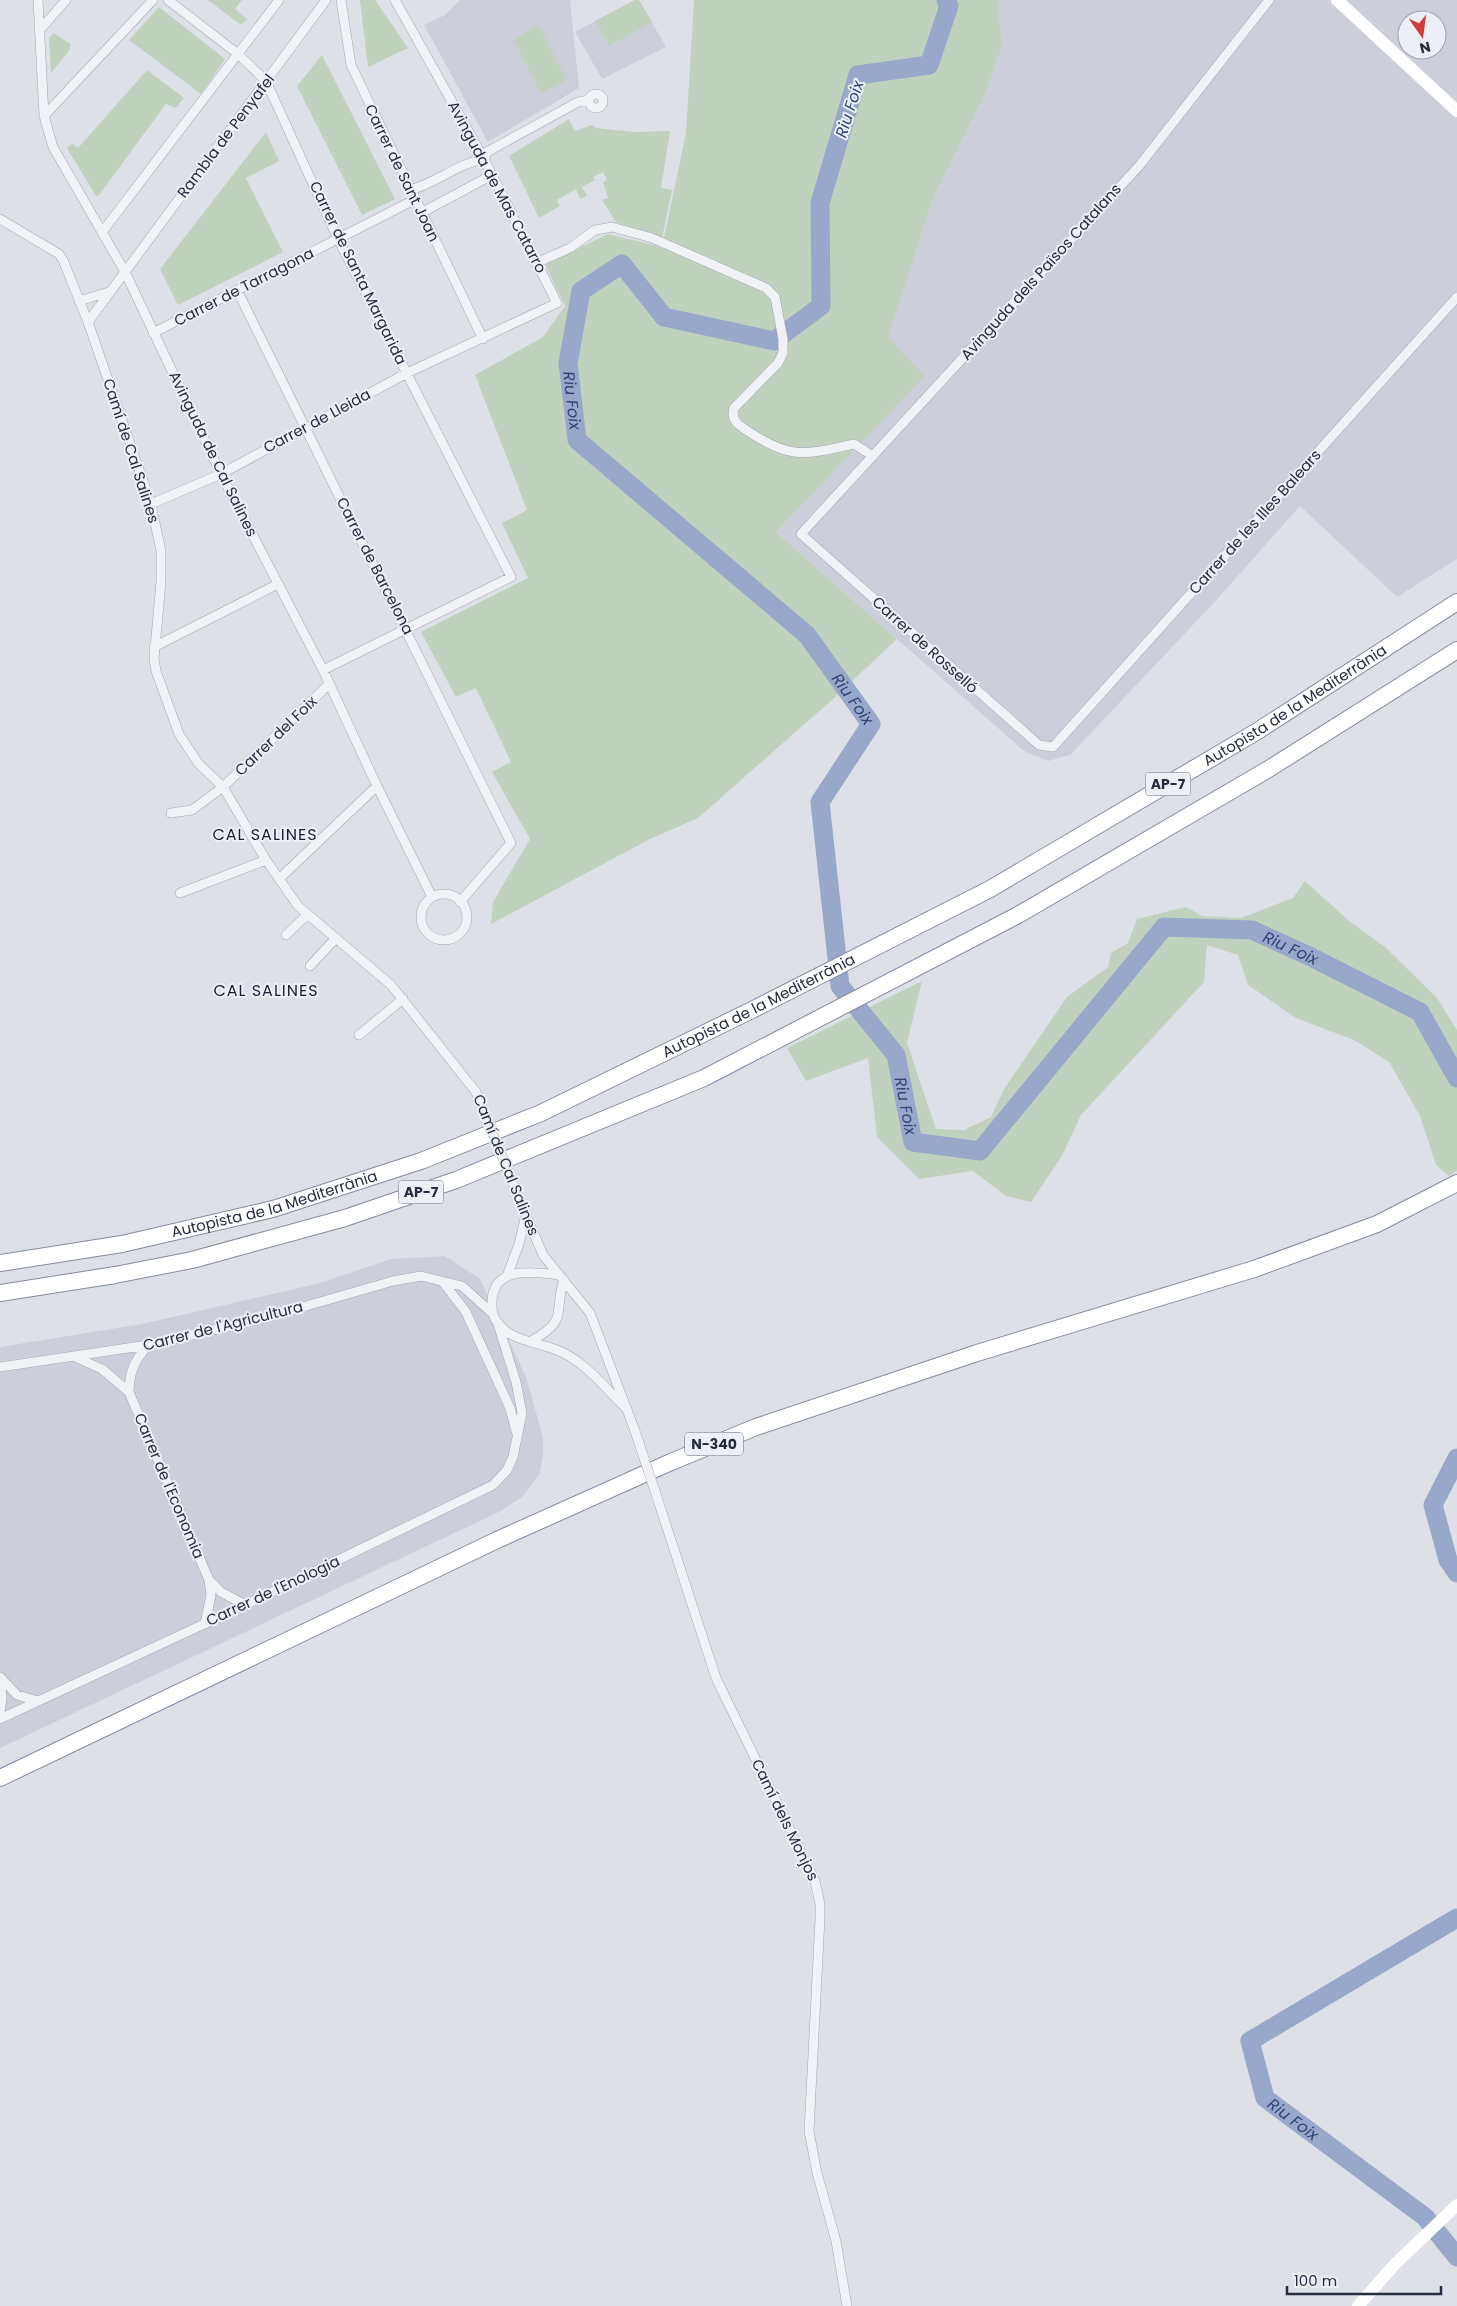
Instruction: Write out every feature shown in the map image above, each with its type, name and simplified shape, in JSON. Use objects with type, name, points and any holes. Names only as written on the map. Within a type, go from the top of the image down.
[{"type":"highway","name":"Autopista de la Mediterrània","points":[[0,1263],[122,1244],[215,1224],[306,1199],[388,1172],[541,1113],[990,889],[1256,732],[1457,602]]},
{"type":"highway","name":"Autopista de la Mediterrània","points":[[0,1293],[115,1276],[192,1260],[295,1233],[387,1204],[497,1163],[704,1078],[1018,916],[1268,770],[1457,650]]},
{"type":"highway","name":"N-340","points":[[0,1778],[497,1540],[671,1462],[756,1427],[976,1353],[1254,1269],[1377,1224],[1457,1183]]},
{"type":"street","name":"Avinguda de Cal Salines","points":[[38,0],[44,116],[53,147],[125,272],[221,474],[323,670],[377,786],[432,897]]},
{"type":"street","points":[[39,32],[66,0]]},
{"type":"street","points":[[44,116],[153,0]]},
{"type":"street","name":"Carrer de Santa Margarida","points":[[168,0],[238,54],[266,82],[338,239],[511,577],[406,627]]},
{"type":"street","points":[[103,231],[280,0]]},
{"type":"street","name":"Rambla de Penyafel","points":[[88,322],[326,0]]},
{"type":"street","name":"Carrer de Sant Joan","points":[[341,0],[351,65],[414,200],[483,340]]},
{"type":"street","name":"Avinguda de Mas Catarro","points":[[395,0],[484,159],[557,303],[483,340]]},
{"type":"street","name":"Avinguda dels Països Catalans","points":[[801,534],[1139,166],[1269,0]]},
{"type":"street","points":[[1337,0],[1457,111]]},
{"type":"street","points":[[410,190],[420,188],[466,162],[484,159],[487,152],[578,102],[589,100]]},
{"type":"street","points":[[421,213],[492,175]]},
{"type":"street","name":"Carrer de Tarragona","points":[[153,333],[414,200]]},
{"type":"street","name":"Camí de Cal Salines","points":[[0,219],[58,254],[67,269],[88,322],[151,504],[161,551],[161,582],[154,647],[156,671],[179,734],[198,763],[223,788],[266,860],[307,915],[378,973],[403,999],[476,1092],[544,1255],[590,1312],[658,1497]]},
{"type":"street","points":[[536,263],[570,248],[595,230],[612,226],[660,241],[771,291],[775,297],[783,339],[783,353],[778,363],[734,408],[733,414],[736,423],[766,443],[793,453],[816,452],[854,444],[873,456]]},
{"type":"street","name":"Carrer de Barcelona","points":[[237,290],[512,843],[460,902]]},
{"type":"street","points":[[79,301],[110,292]]},
{"type":"street","name":"Carrer de les Illes Balears","points":[[1054,747],[1457,297]]},
{"type":"street","name":"Carrer de Lleida","points":[[151,504],[221,474],[304,427],[407,373],[483,340]]},
{"type":"street","name":"Carrer de Rosselló","points":[[801,534],[1038,745],[1054,747]]},
{"type":"street","points":[[154,647],[278,584]]},
{"type":"street","points":[[323,670],[406,627]]},
{"type":"street","name":"Carrer del Foix","points":[[171,813],[192,810],[223,788],[329,684]]},
{"type":"street","points":[[279,879],[377,786]]},
{"type":"street","points":[[180,894],[266,860]]},
{"type":"street","points":[[452,896],[466,910],[466,921],[463,930],[455,937],[446,940],[437,939],[429,935],[421,920],[426,903],[432,897],[452,896]]},
{"type":"street","points":[[286,935],[307,915]]},
{"type":"street","points":[[310,966],[335,939]]},
{"type":"street","points":[[359,1035],[403,999]]},
{"type":"street","points":[[507,1276],[519,1244],[526,1214]]},
{"type":"street","points":[[531,1341],[544,1334],[560,1315],[562,1277],[520,1271],[507,1276],[498,1283],[492,1294],[492,1313],[498,1324],[508,1334],[558,1350],[584,1366],[626,1409]]},
{"type":"street","name":"Carrer de l'Agricultura","points":[[0,1367],[148,1345],[261,1319],[393,1281],[421,1276],[432,1277],[443,1282],[462,1286],[492,1313]]},
{"type":"street","points":[[443,1282],[466,1312],[510,1408],[516,1436]]},
{"type":"street","name":"Carrer de l'Enologia","points":[[0,1719],[246,1605],[493,1485],[506,1470],[513,1457],[522,1413],[516,1382],[498,1324]]},
{"type":"street","name":"Carrer de l'Economia","points":[[148,1345],[132,1367],[129,1376],[129,1392],[209,1580],[211,1595],[205,1624]]},
{"type":"street","name":"Carrer de l'Economia","points":[[74,1357],[102,1369],[129,1392]]},
{"type":"street","name":"Camí dels Monjos","points":[[658,1497],[712,1670],[815,1881],[818,1892],[820,1919],[819,1965],[809,2131],[817,2174],[836,2241],[848,2306]]},
{"type":"street","name":"Carrer de l'Economia","points":[[209,1580],[221,1592],[246,1605]]},
{"type":"street","points":[[0,1678],[16,1695],[38,1701]]},
{"type":"street","points":[[0,1678],[2,1698],[0,1712]]},
{"type":"street","points":[[1358,2306],[1396,2263],[1454,2207]]},
{"type":"shaded area","points":[[460,0],[570,0],[579,88],[488,142],[424,25],[445,15]]},
{"type":"shaded area","points":[[635,0],[639,0],[666,47],[602,79],[575,32]]},
{"type":"shaded area","points":[[998,0],[1457,0],[1457,559],[1397,597],[1300,506],[1210,607],[1070,755],[1048,761],[1025,752],[776,532],[865,438],[838,411],[916,252],[934,196],[987,90],[1002,46]]},
{"type":"shaded area","points":[[445,1256],[480,1279],[526,1377],[543,1437],[543,1455],[540,1473],[523,1496],[501,1511],[0,1748],[0,1347],[142,1324],[320,1283],[391,1259]]},
{"type":"green space","points":[[208,0],[242,0],[235,9],[247,19],[241,25]]},
{"type":"green space","points":[[360,0],[375,0],[408,48],[368,67]]},
{"type":"green space","points":[[635,0],[639,0],[652,22],[609,46],[595,21]]},
{"type":"green space","points":[[694,0],[998,0],[1002,46],[987,90],[934,196],[888,337],[925,376],[776,532],[897,639],[833,699],[698,818],[648,840],[491,924],[493,902],[530,839],[492,772],[511,762],[476,688],[456,697],[421,632],[528,578],[502,523],[527,510],[475,375],[543,337],[565,306],[545,265],[608,234],[658,246],[664,238],[686,133]]},
{"type":"green space","points":[[159,7],[225,59],[201,94],[129,40]]},
{"type":"green space","points":[[539,25],[567,80],[541,93],[513,40]]},
{"type":"green space","points":[[53,33],[71,44],[69,51],[51,73],[49,38]]},
{"type":"green space","points":[[322,55],[395,199],[362,215],[297,86]]},
{"type":"green space","points":[[147,70],[184,98],[176,108],[166,104],[99,195],[96,196],[67,148],[72,143],[78,148]]},
{"type":"green space","points":[[569,119],[575,131],[592,125],[596,128],[634,132],[670,131],[661,188],[672,190],[662,238],[616,222],[602,200],[608,198],[603,182],[607,180],[603,172],[593,177],[595,180],[582,187],[587,196],[580,199],[576,189],[557,200],[560,206],[539,218],[509,156]]},
{"type":"green space","points":[[266,132],[279,161],[246,178],[283,252],[178,305],[160,269]]},
{"type":"green space","points":[[1305,881],[1348,920],[1385,947],[1437,998],[1457,1030],[1457,1171],[1449,1176],[1436,1165],[1420,1116],[1389,1062],[1354,1040],[1296,1018],[1248,985],[1238,955],[1207,945],[1204,982],[1081,1115],[1062,1156],[1031,1202],[1006,1196],[973,1171],[919,1179],[877,1137],[868,1058],[806,1081],[787,1048],[922,981],[907,1043],[936,1129],[964,1130],[991,1117],[1004,1089],[1067,997],[1108,967],[1111,953],[1128,943],[1137,919],[1186,907],[1202,916],[1241,918],[1293,898]]},
{"type":"waterway","name":"Riu Foix","points":[[946,0],[949,6],[929,65],[858,75],[820,203],[821,306],[774,341],[664,317],[622,264],[581,291],[568,363],[577,440],[807,635],[871,724],[820,802],[840,986],[896,1055],[913,1142],[980,1151],[1164,927],[1252,930],[1309,956],[1420,1012],[1457,1078]]},
{"type":"waterway","name":"Riu Foix","points":[[1457,1458],[1433,1505],[1448,1560],[1457,1573]]},
{"type":"waterway","name":"Riu Foix","points":[[1457,1918],[1250,2041],[1265,2098],[1425,2217],[1457,2257]]},
{"type":"district","name":"CAL SALINES","points":[[265,834]]},
{"type":"district","name":"CAL SALINES","points":[[266,990]]}]
